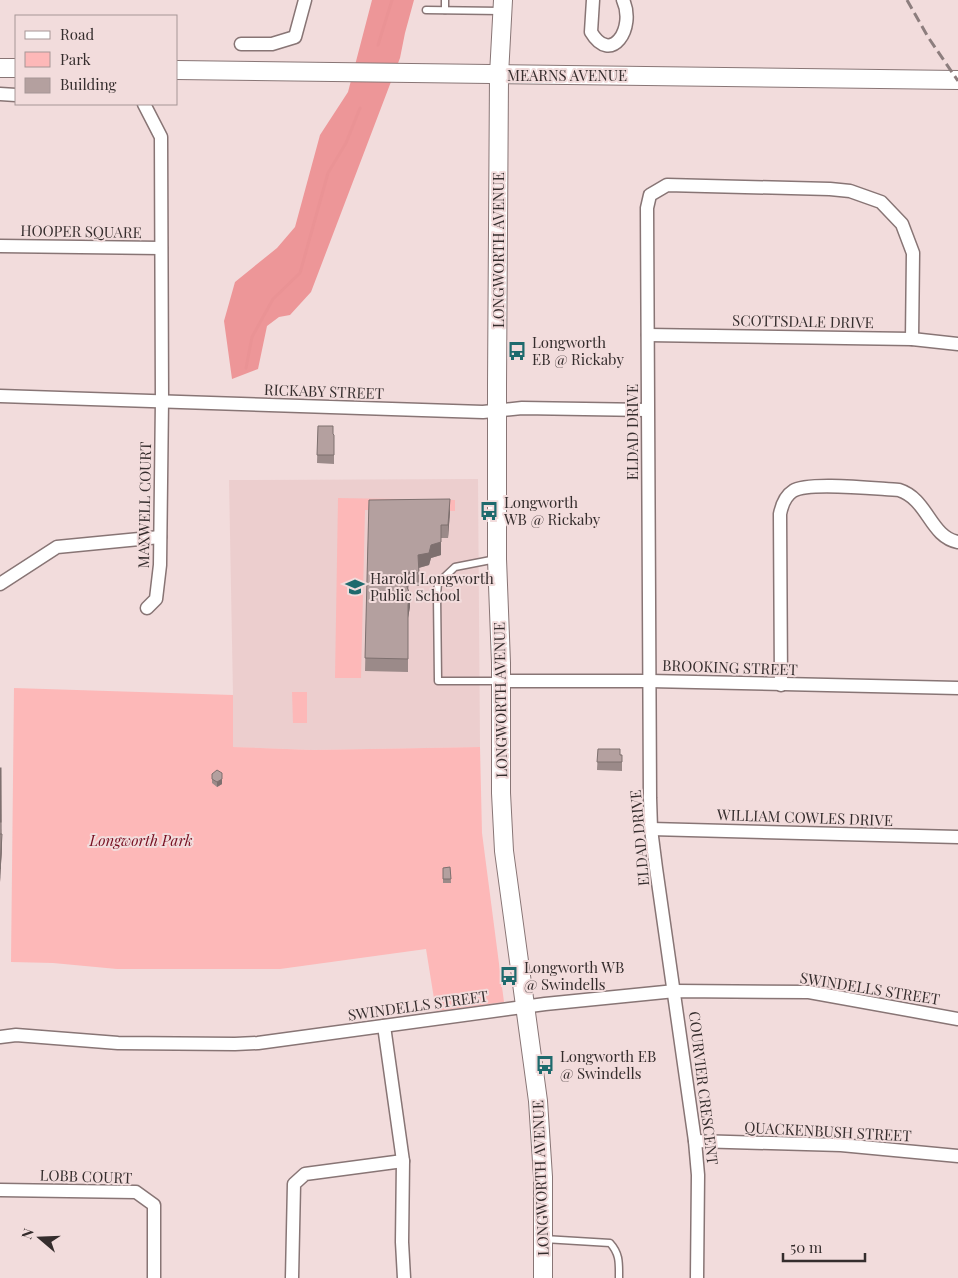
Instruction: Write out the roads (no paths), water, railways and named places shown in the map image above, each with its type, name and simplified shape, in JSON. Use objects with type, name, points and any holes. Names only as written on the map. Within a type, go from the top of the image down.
[{"type":"street","points":[[241,44],[272,44],[295,37],[305,0]]},
{"type":"street","points":[[593,0],[591,32],[600,42],[613,44],[619,41],[626,29],[626,8],[623,0]]},
{"type":"street","name":"LONGWORTH AVENUE","points":[[503,5],[499,75],[497,412],[497,558],[501,681],[501,793],[504,851],[538,1101],[543,1176],[543,1278]]},
{"type":"street","points":[[0,68],[15,68]]},
{"type":"street","name":"MEARNS AVENUE","points":[[178,70],[958,80]]},
{"type":"street","points":[[0,94],[15,95]]},
{"type":"street","name":"HOOPER SQUARE","points":[[145,105],[161,137],[162,400]]},
{"type":"street","name":"ELDAD DRIVE","points":[[675,991],[651,829],[647,410],[647,208],[650,195],[667,185],[830,189],[850,192],[881,202],[902,224],[913,253],[912,339]]},
{"type":"street","name":"HOOPER SQUARE","points":[[0,246],[161,248]]},
{"type":"street","name":"SCOTTSDALE DRIVE","points":[[648,335],[912,339],[958,344]]},
{"type":"street","name":"RICKABY STREET","points":[[0,396],[497,412],[522,408],[647,410]]},
{"type":"street","name":"MAXWELL COURT","points":[[147,608],[156,599],[160,565],[162,400]]},
{"type":"street","points":[[781,685],[780,514],[782,504],[794,490],[809,486],[899,490],[906,492],[918,501],[943,536],[958,542]]},
{"type":"street","points":[[0,584],[57,547],[160,536]]},
{"type":"street","name":"BROOKING STREET","points":[[501,681],[650,681],[958,688]]},
{"type":"street","name":"WILLIAM COWLES DRIVE","points":[[651,829],[958,838]]},
{"type":"street","name":"SWINDELLS STREET","points":[[0,1037],[16,1035],[118,1044],[258,1043],[525,1006],[675,991],[809,992],[958,1019]]},
{"type":"street","name":"COURVIER CRESCENT","points":[[675,991],[698,1175],[697,1278]]},
{"type":"street","points":[[384,1026],[403,1161],[402,1242],[404,1278]]},
{"type":"street","name":"QUACKENBUSH STREET","points":[[695,1141],[842,1145],[958,1156]]},
{"type":"street","points":[[292,1278],[294,1184],[305,1174],[403,1161]]},
{"type":"street","name":"LOBB COURT","points":[[0,1190],[136,1192],[154,1205],[154,1278]]},
{"type":"lane","points":[[444,10],[445,0]]},
{"type":"lane","points":[[426,10],[503,5]]},
{"type":"lane","points":[[497,558],[455,566],[438,583],[438,680],[501,681]]},
{"type":"lane","points":[[543,1239],[610,1243],[617,1251],[619,1259],[618,1278]]},
{"type":"waterway","points":[[378,45],[392,0]]},
{"type":"waterway","points":[[246,368],[252,337],[273,299],[300,273],[328,173],[346,143],[360,108]]},
{"type":"railway","points":[[907,0],[928,37],[958,81]]},
{"type":"place","name":"Longworth EB @ Rickaby","points":[[517,351]]},
{"type":"place","name":"Longworth WB @ Rickaby","points":[[489,511]]},
{"type":"place","name":"Harold Longworth Public School","points":[[355,587]]},
{"type":"place","name":"Longworth WB @ Swindells","points":[[509,976]]},
{"type":"place","name":"Longworth EB @ Swindells","points":[[545,1065]]},
{"type":"park label","name":"Longworth Park","points":[[141,840]]}]
